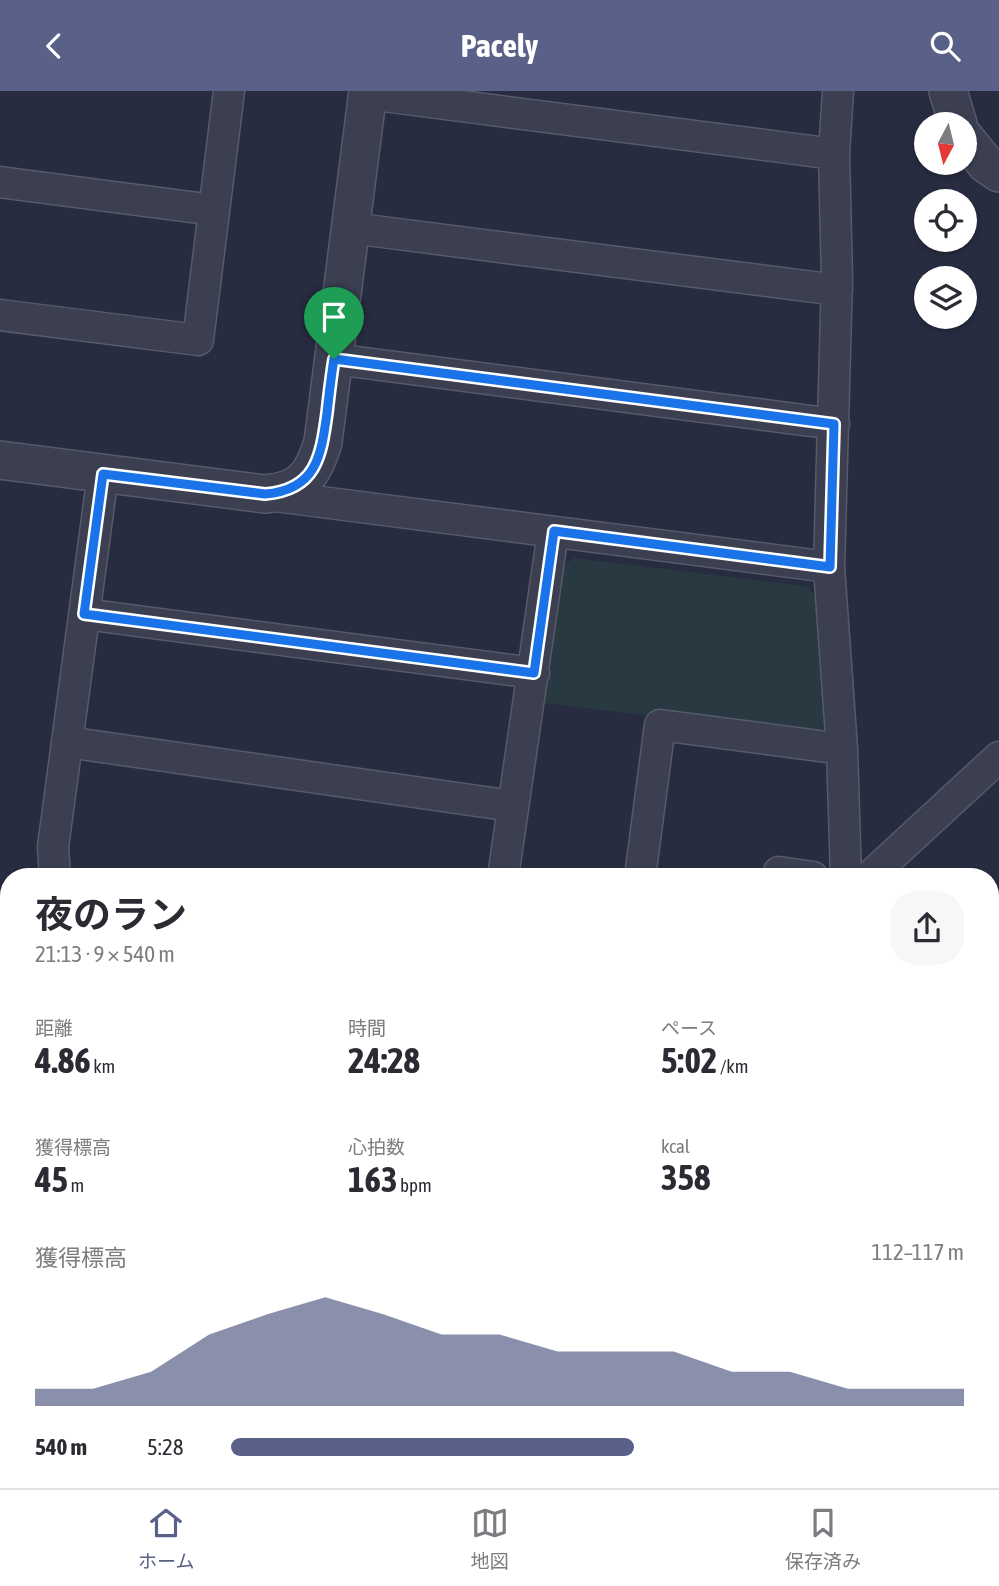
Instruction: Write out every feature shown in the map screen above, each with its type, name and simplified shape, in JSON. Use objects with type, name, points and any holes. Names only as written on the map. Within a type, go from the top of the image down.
[{"type":"street","points":[[0,315],[198,340],[229,91]]},
{"type":"street","points":[[838,91],[834,154],[837,290],[830,567],[842,748],[846,868]]},
{"type":"street","points":[[948,91],[954,112]]},
{"type":"street","points":[[265,494],[280,493],[305,479],[317,462],[323,442],[368,93],[834,154]]},
{"type":"street","points":[[977,153],[986,164],[999,173]]},
{"type":"street","points":[[0,182],[214,210]]},
{"type":"street","points":[[351,229],[837,290]]},
{"type":"street","points":[[334,359],[834,424]]},
{"type":"street","points":[[0,460],[830,567]]},
{"type":"street","points":[[54,868],[53,847],[103,474]]},
{"type":"street","points":[[504,868],[554,531]]},
{"type":"street","points":[[84,614],[534,673]]},
{"type":"street","points":[[641,868],[660,725],[842,748]]},
{"type":"street","points":[[67,743],[512,806]]},
{"type":"street","points":[[879,868],[999,757]]},
{"type":"shaded area","points":[[574,558],[806,586],[819,600],[829,723],[815,735],[542,703],[559,569]]},
{"type":"route","points":[[334,359],[834,424],[830,567],[554,531],[534,673],[84,614],[103,474],[265,494],[289,490],[305,479],[317,462],[323,442],[334,359]]}]
